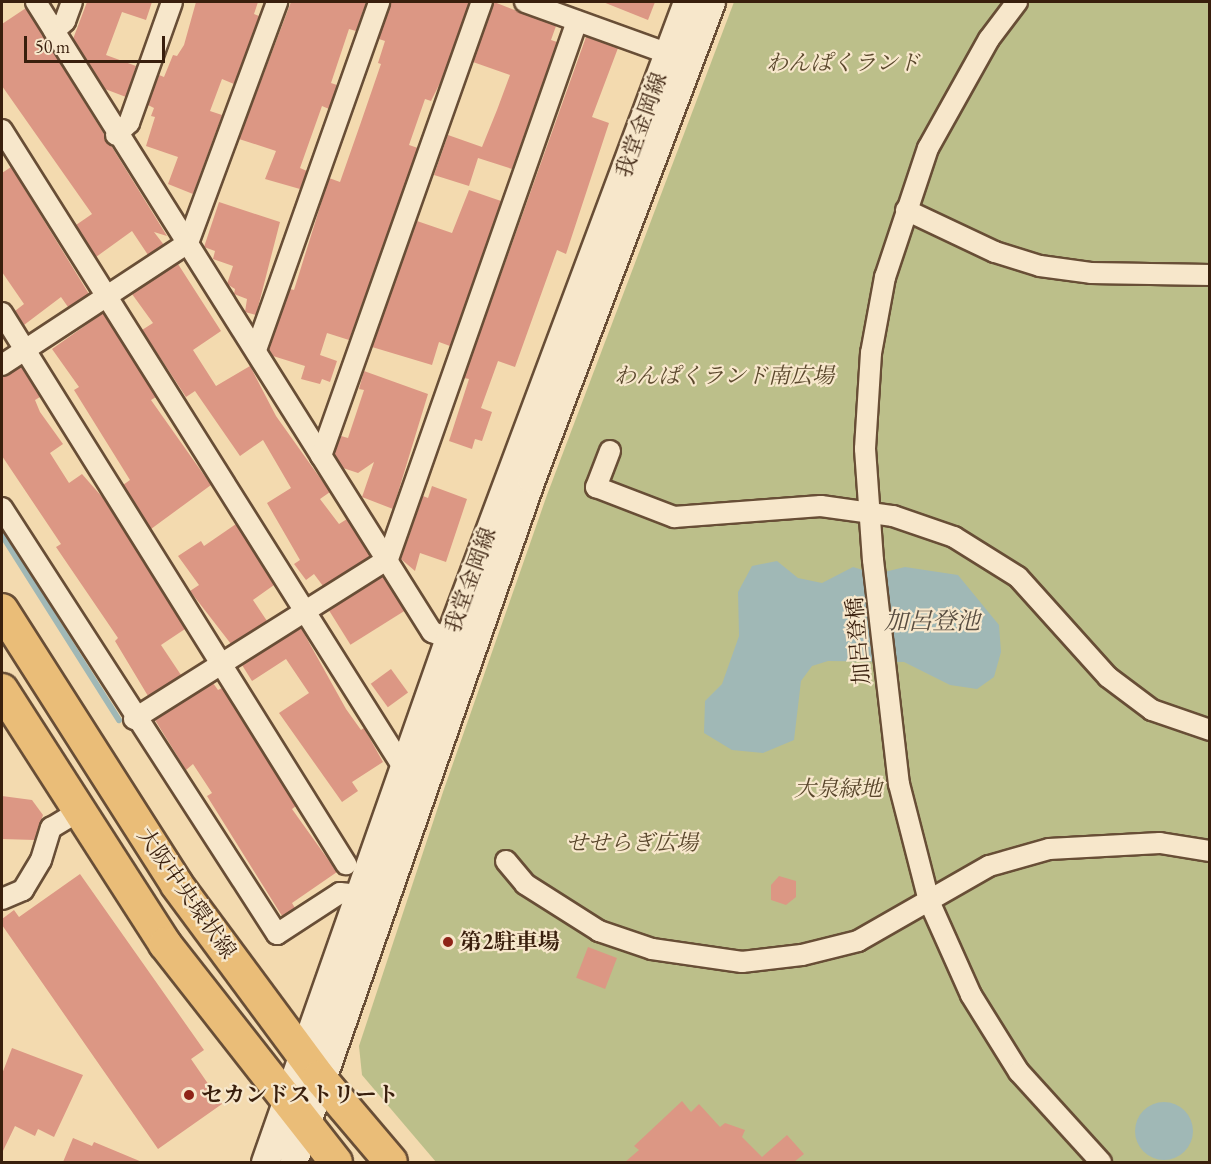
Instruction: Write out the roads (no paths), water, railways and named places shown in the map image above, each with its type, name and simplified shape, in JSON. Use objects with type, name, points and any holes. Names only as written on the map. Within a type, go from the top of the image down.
[{"type":"main road","name":"我堂金岡線","points":[[265,1162],[287,1100],[310,1065],[461,643],[667,53],[687,2]]},
{"type":"main road","name":"我堂金岡線","points":[[293,1162],[305,1126],[310,1065],[359,895],[404,767],[461,643],[711,2]]},
{"type":"main road","name":"大阪中央環状線","points":[[2,610],[177,885],[310,1065],[391,1162]]},
{"type":"main road","name":"大阪中央環状線","points":[[2,690],[165,944],[305,1126],[336,1162]]},
{"type":"street","points":[[36,2],[116,135],[189,243],[432,632],[461,643]]},
{"type":"street","points":[[54,31],[65,21],[72,2]]},
{"type":"street","points":[[116,135],[129,123],[172,2]]},
{"type":"street","points":[[2,365],[189,243],[277,2]]},
{"type":"street","points":[[256,350],[379,2]]},
{"type":"street","points":[[321,456],[482,2]]},
{"type":"street","points":[[525,2],[667,53]]},
{"type":"street","name":"加呂登橋","points":[[1017,2],[963,83],[928,148],[885,277],[871,353],[865,449],[873,560],[889,719],[908,831],[929,901],[971,995],[1019,1072],[1101,1162]]},
{"type":"street","points":[[134,719],[388,559],[577,21]]},
{"type":"street","points":[[2,130],[404,767]]},
{"type":"street","points":[[906,210],[995,252],[1040,266],[1091,273],[1209,275]]},
{"type":"street","points":[[2,313],[346,864]]},
{"type":"street","points":[[610,451],[596,488],[674,517],[821,506],[870,511],[980,550],[1018,577],[1108,677],[1152,710],[1209,730]]},
{"type":"street","points":[[2,508],[134,719],[277,934],[340,893],[359,895]]},
{"type":"street","points":[[2,899],[23,890],[41,860],[51,828],[79,811]]},
{"type":"street","points":[[506,861],[525,884],[599,931],[695,958],[742,962],[802,956],[858,941],[990,866],[1049,849],[1160,843],[1209,851]]},
{"type":"water","name":"加呂登池","points":[[777,561],[798,578],[822,583],[853,567],[876,574],[905,567],[958,575],[999,625],[1001,652],[994,677],[977,689],[950,685],[904,662],[828,661],[812,666],[801,681],[794,740],[763,753],[732,750],[704,733],[705,701],[722,684],[739,636],[738,592],[752,566]]},
{"type":"water","points":[[1164,1102],[1175,1104],[1188,1115],[1193,1131],[1191,1142],[1180,1155],[1164,1160],[1153,1158],[1140,1147],[1135,1131],[1137,1120],[1148,1107]]},
{"type":"waterway","points":[[2,535],[119,720]]},
{"type":"place","name":"第2駐車場","points":[[448,942]]},
{"type":"place","name":"セカンドストリート","points":[[189,1095]]},
{"type":"park label","name":"わんぱくランド","points":[[843,63]]},
{"type":"park label","name":"わんぱくランド南広場","points":[[724,376]]},
{"type":"park label","name":"大泉緑地","points":[[838,789]]},
{"type":"park label","name":"せせらぎ広場","points":[[632,843]]}]
